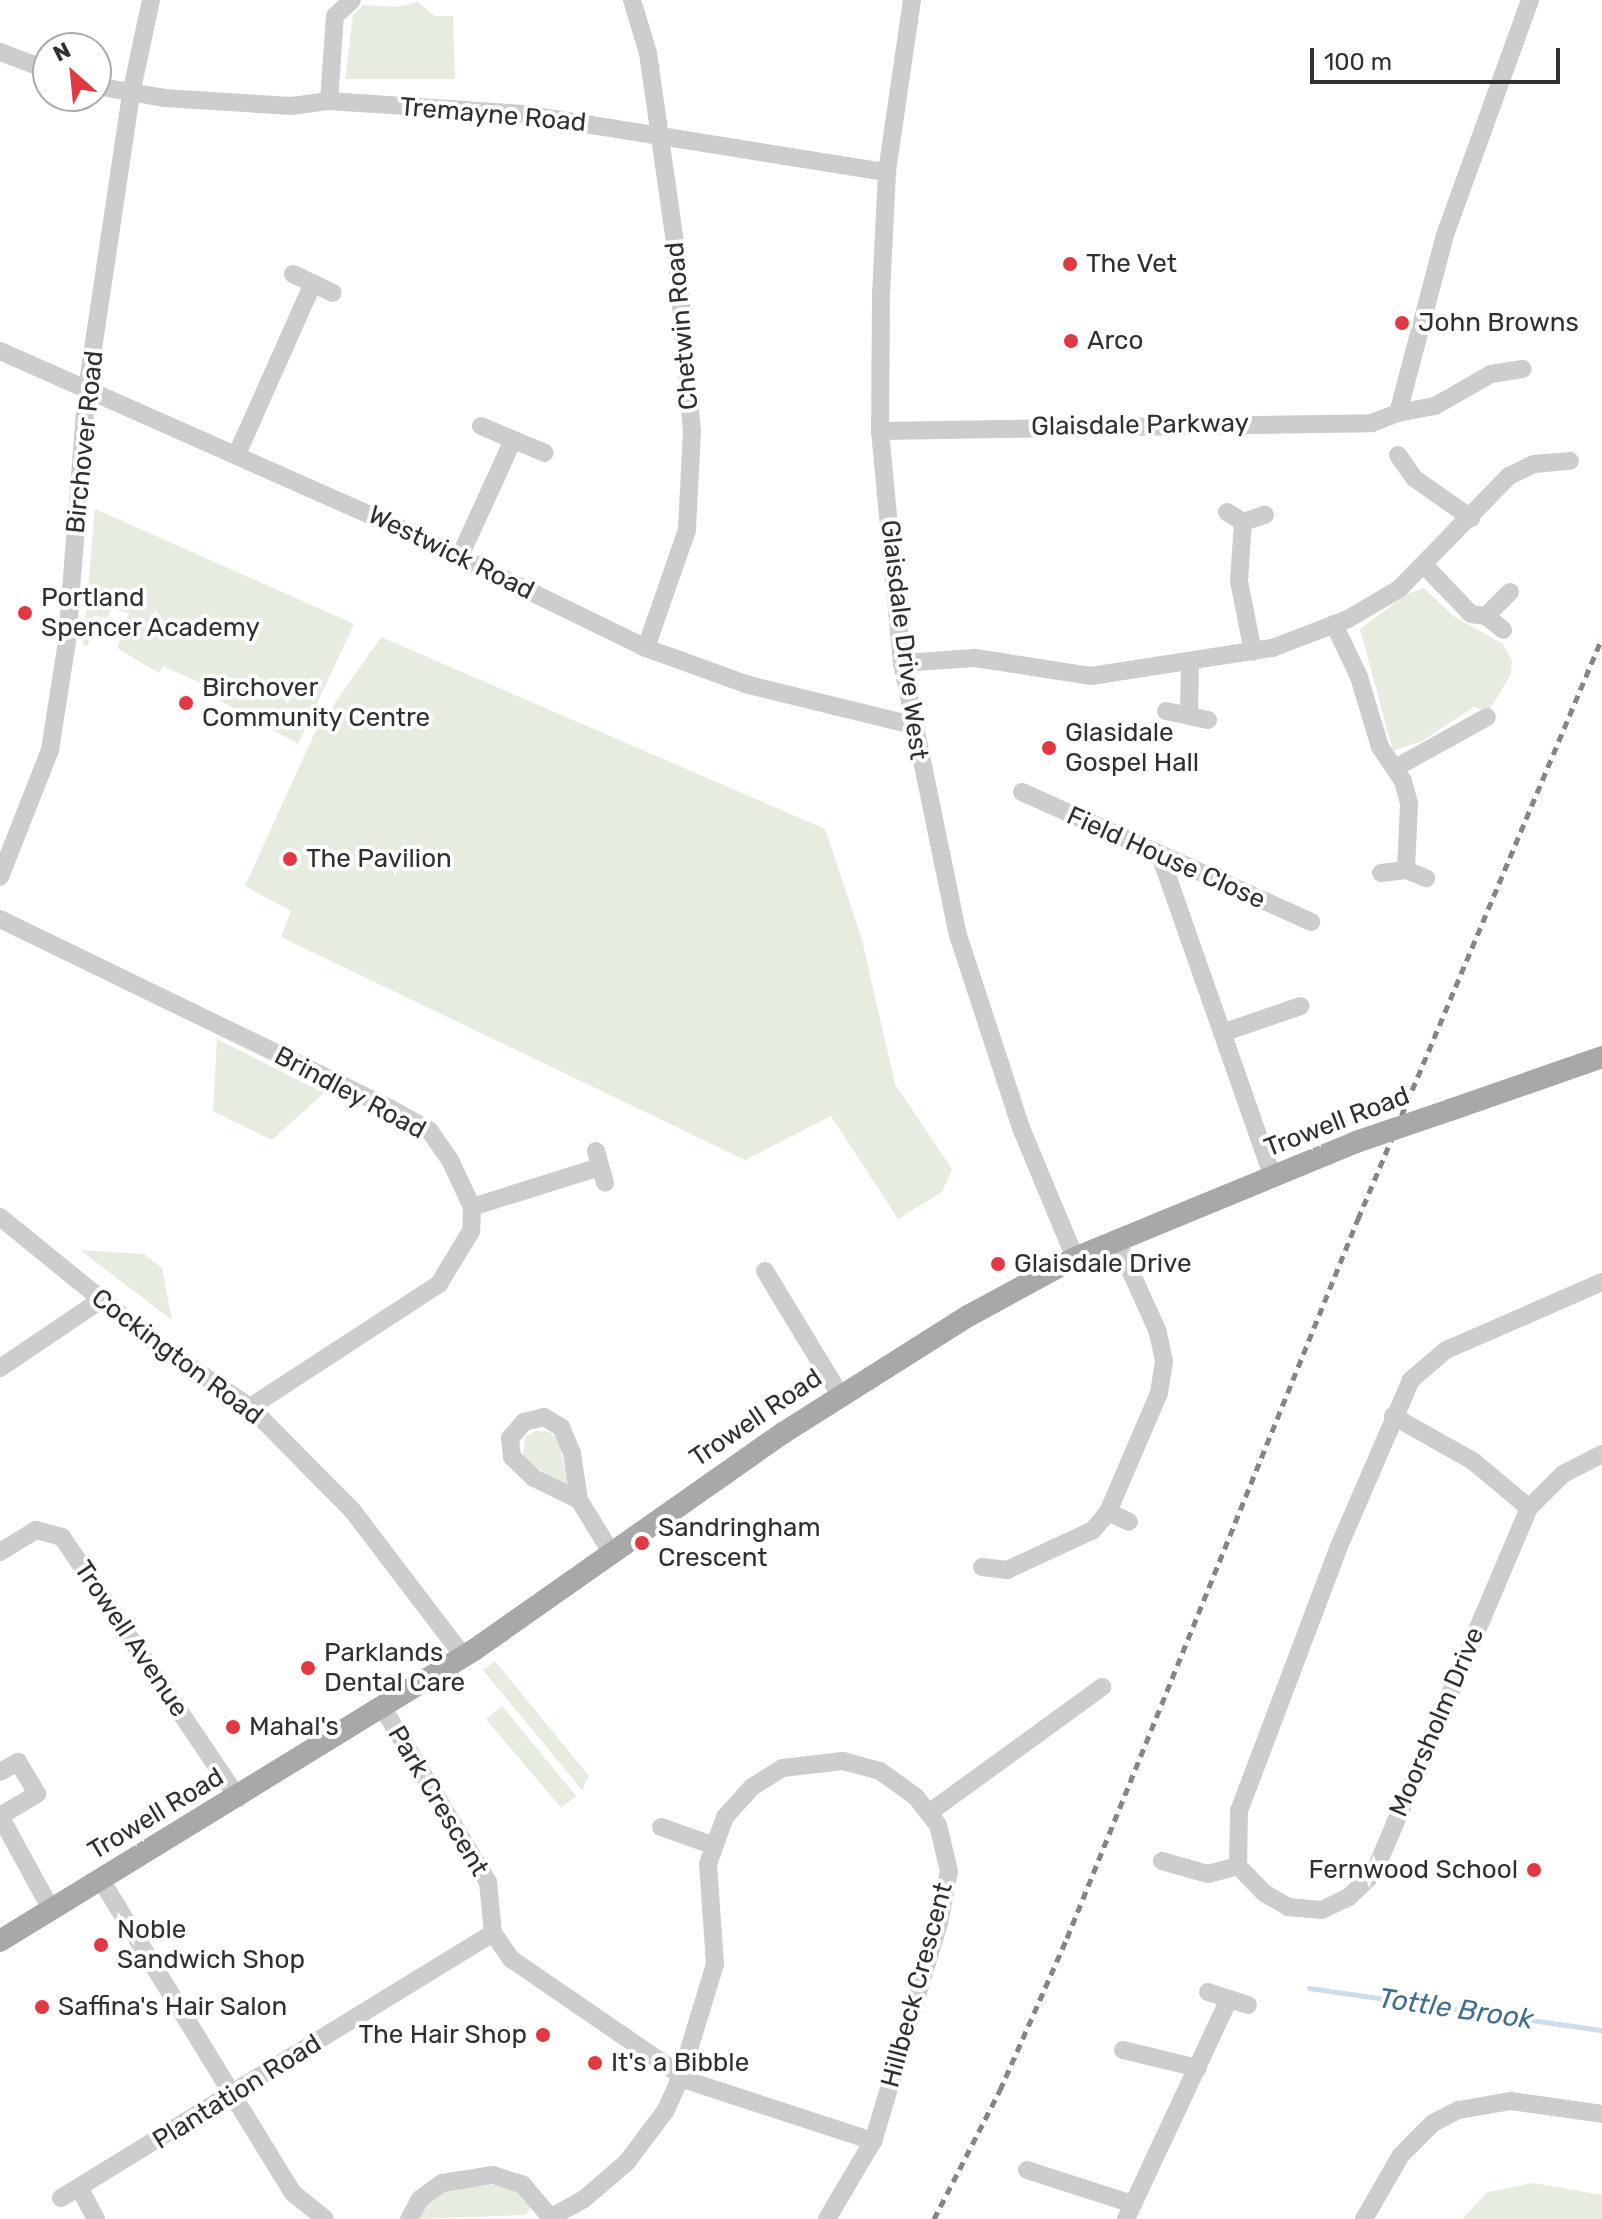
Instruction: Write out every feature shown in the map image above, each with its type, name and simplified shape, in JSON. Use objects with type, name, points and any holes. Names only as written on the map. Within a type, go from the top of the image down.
[{"type":"main road","name":"Trowell Road","points":[[0,1941],[464,1657],[840,1395],[1075,1258],[1356,1142],[1602,1057]]},
{"type":"street","name":"Birchover Road","points":[[0,877],[50,750],[67,641],[87,389],[131,94],[151,0]]},
{"type":"street","points":[[329,101],[335,16],[352,0]]},
{"type":"street","name":"Chetwin Road","points":[[632,0],[648,53],[656,133],[676,249],[692,431],[687,530],[646,648]]},
{"type":"street","name":"Glaisdale Drive West","points":[[912,0],[887,172],[880,431],[902,663],[912,725],[958,935],[1021,1128],[1075,1258]]},
{"type":"street","points":[[1398,413],[1445,235],[1503,64],[1530,0]]},
{"type":"street","points":[[0,52],[32,64]]},
{"type":"street","name":"Tremayne Road","points":[[112,90],[131,94],[292,106],[329,101],[523,114],[887,172]]},
{"type":"street","points":[[293,274],[333,293]]},
{"type":"street","points":[[237,454],[313,283]]},
{"type":"street","name":"Westwick Road","points":[[0,351],[460,556],[646,648],[749,685],[912,725]]},
{"type":"street","name":"Glaisdale Parkway","points":[[880,431],[1372,423],[1398,413],[1435,406],[1491,374],[1523,369]]},
{"type":"street","points":[[481,426],[545,453]]},
{"type":"street","points":[[460,556],[513,440]]},
{"type":"street","points":[[1398,455],[1414,478],[1471,518]]},
{"type":"street","points":[[902,663],[975,658],[1091,676],[1253,652],[1334,624],[1399,589],[1425,566],[1509,476],[1534,464],[1570,461]]},
{"type":"street","points":[[1402,494],[1414,478]]},
{"type":"street","points":[[1253,652],[1239,581],[1235,517],[1265,515]]},
{"type":"street","points":[[1425,566],[1462,609],[1486,616],[1503,630]]},
{"type":"street","points":[[1486,616],[1510,592]]},
{"type":"street","points":[[1334,624],[1359,677],[1380,747],[1395,768],[1409,804],[1406,870]]},
{"type":"street","points":[[1166,711],[1198,717],[1190,661]]},
{"type":"street","points":[[1395,768],[1487,717]]},
{"type":"street","points":[[1447,737],[1458,754]]},
{"type":"street","name":"Field House Close","points":[[1022,792],[1161,858],[1311,922]]},
{"type":"street","points":[[1161,858],[1272,1175]]},
{"type":"street","points":[[1381,873],[1406,870],[1426,878]]},
{"type":"street","name":"Brindley Road","points":[[0,919],[429,1130],[472,1207]]},
{"type":"street","points":[[1222,1033],[1301,1006]]},
{"type":"street","points":[[250,1407],[439,1284],[471,1231],[472,1207],[600,1167]]},
{"type":"street","name":"Cockington Road","points":[[0,1217],[101,1300],[250,1407],[352,1510],[464,1657]]},
{"type":"street","points":[[982,1567],[1007,1570],[1022,1554],[1081,1538],[1108,1512],[1159,1393],[1164,1361],[1158,1332],[1116,1239]]},
{"type":"street","points":[[765,1271],[840,1395]]},
{"type":"street","points":[[1162,1861],[1208,1874],[1238,1866],[1239,1811],[1393,1416],[1411,1380],[1438,1355],[1602,1282]]},
{"type":"street","points":[[0,1368],[101,1300]]},
{"type":"street","points":[[1393,1416],[1463,1455],[1529,1508]]},
{"type":"street","points":[[579,1500],[534,1478],[512,1457],[510,1438],[524,1422],[544,1417],[561,1427],[572,1453],[579,1500],[611,1552]]},
{"type":"street","name":"Moorsholm Drive","points":[[1238,1866],[1275,1900],[1304,1910],[1338,1904],[1367,1882],[1529,1508],[1563,1474],[1602,1454]]},
{"type":"street","points":[[1108,1512],[1129,1522]]},
{"type":"street","name":"Trowell Avenue","points":[[0,1552],[36,1530],[62,1537],[238,1798]]},
{"type":"street","points":[[930,1812],[1088,1706],[1102,1687]]},
{"type":"street","name":"Park Crescent","points":[[383,1708],[488,1882],[493,1933]]},
{"type":"street","name":"Hillbeck Crescent","points":[[550,2218],[584,2199],[627,2162],[666,2110],[681,2076],[715,1964],[708,1864],[712,1845],[736,1801],[765,1778],[799,1764],[843,1761],[880,1771],[930,1812],[947,1853],[948,1891],[873,2141],[827,2219]]},
{"type":"street","points":[[0,1772],[18,1762],[37,1794],[0,1816],[51,1909]]},
{"type":"street","points":[[661,1826],[712,1845]]},
{"type":"street","points":[[101,1880],[293,2193],[325,2219]]},
{"type":"street","points":[[493,1933],[527,1971],[681,2076],[873,2141]]},
{"type":"street","name":"Plantation Road","points":[[61,2198],[493,1933]]},
{"type":"street","points":[[1208,1992],[1248,2005]]},
{"type":"street","points":[[1027,2170],[1129,2211],[1229,1999]]},
{"type":"street","points":[[1123,2050],[1198,2068]]},
{"type":"street","points":[[1364,2219],[1401,2155],[1433,2123],[1459,2110],[1511,2101],[1602,2114]]},
{"type":"street","points":[[409,2219],[420,2199],[442,2183],[493,2175],[523,2185],[550,2218]]},
{"type":"street","points":[[80,2189],[96,2219]]},
{"type":"shaded area","points":[[417,2],[435,16],[453,16],[455,79],[345,79],[353,15],[363,5],[396,7]]},
{"type":"shaded area","points":[[95,509],[354,624],[298,744],[208,694],[210,687],[163,666],[159,673],[117,648],[129,613],[110,609],[108,618],[94,616],[88,646],[83,645]]},
{"type":"shaded area","points":[[1424,588],[1453,616],[1503,644],[1512,661],[1511,674],[1489,711],[1474,707],[1422,741],[1393,751],[1360,629],[1407,594]]},
{"type":"shaded area","points":[[381,637],[825,829],[862,940],[895,1084],[952,1169],[942,1192],[898,1219],[831,1116],[745,1160],[281,937],[291,911],[245,886],[316,730]]},
{"type":"shaded area","points":[[217,1039],[324,1093],[272,1140],[213,1111]]},
{"type":"shaded area","points":[[80,1250],[144,1254],[162,1268],[172,1320]]},
{"type":"shaded area","points":[[536,1431],[550,1432],[559,1442],[569,1489],[522,1458],[526,1436]]},
{"type":"shaded area","points":[[495,1661],[589,1776],[582,1790],[483,1670]]},
{"type":"shaded area","points":[[502,1706],[576,1796],[561,1808],[486,1719]]},
{"type":"shaded area","points":[[1533,2183],[1602,2195],[1602,2219],[1462,2219],[1488,2192]]},
{"type":"shaded area","points":[[500,2184],[520,2190],[531,2207],[525,2215],[416,2219],[420,2210],[447,2190]]},
{"type":"waterway","name":"Tottle Brook","points":[[1309,1988],[1602,2030]]},
{"type":"railway","points":[[934,2219],[1000,2090],[1067,1938],[1358,1219],[1602,638]]},
{"type":"place","name":"The Vet","points":[[1070,264]]},
{"type":"place","name":"John Browns","points":[[1402,323]]},
{"type":"place","name":"Arco","points":[[1071,341]]},
{"type":"place","name":"Portland Spencer Academy","points":[[25,613]]},
{"type":"place","name":"Birchover Community Centre","points":[[186,703]]},
{"type":"place","name":"Glasidale Gospel Hall","points":[[1049,748]]},
{"type":"place","name":"The Pavilion","points":[[290,859]]},
{"type":"place","name":"Glaisdale Drive","points":[[998,1264]]},
{"type":"place","name":"Sandringham Crescent","points":[[642,1543]]},
{"type":"place","name":"Parklands Dental Care","points":[[308,1668]]},
{"type":"place","name":"Mahal's","points":[[233,1727]]},
{"type":"place","name":"Fernwood School","points":[[1534,1870]]},
{"type":"place","name":"Noble Sandwich Shop","points":[[101,1945]]},
{"type":"place","name":"Saffina's Hair Salon","points":[[42,2007]]},
{"type":"place","name":"The Hair Shop","points":[[543,2035]]},
{"type":"place","name":"It's a Bibble","points":[[595,2063]]}]
